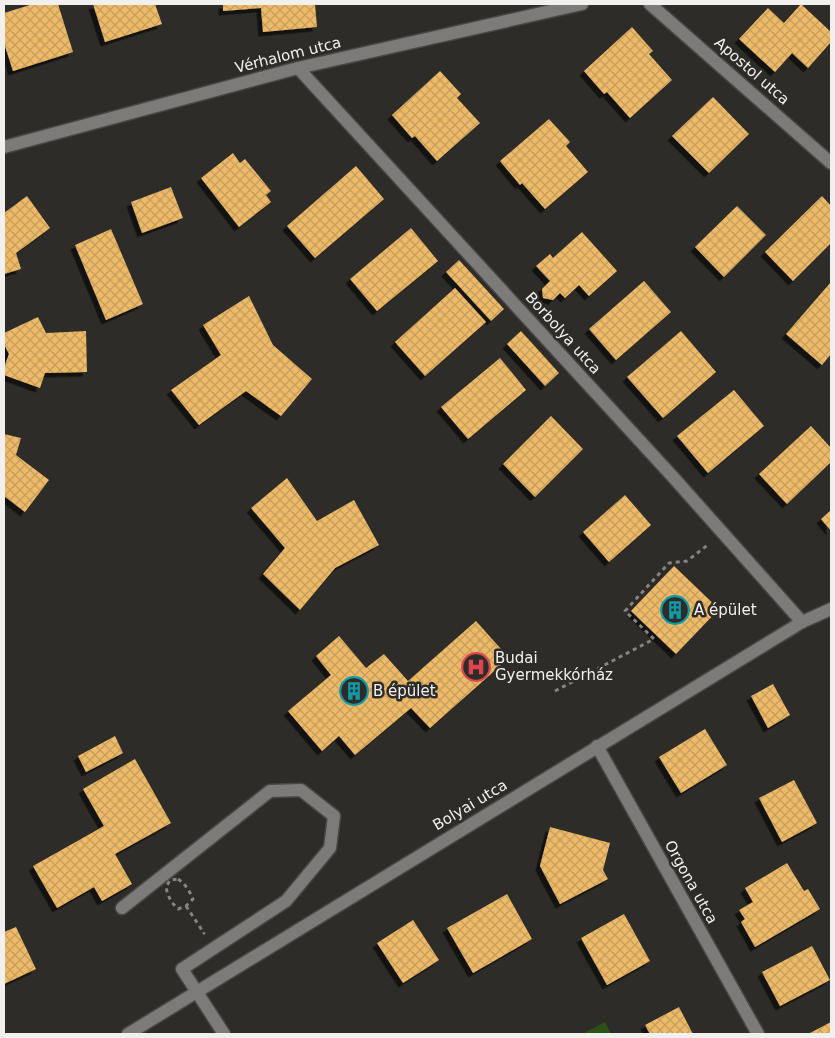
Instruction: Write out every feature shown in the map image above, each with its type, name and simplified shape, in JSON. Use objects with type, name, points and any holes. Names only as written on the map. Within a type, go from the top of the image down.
[{"type":"street","name":"Vérhalom utca","points":[[4,146],[298,68],[582,4]]},
{"type":"street","name":"Apostol utca","points":[[650,4],[831,163]]},
{"type":"street","name":"Borbolya utca","points":[[298,68],[692,498],[802,622]]},
{"type":"street","name":"Bolyai utca","points":[[128,1034],[802,622],[831,609]]},
{"type":"street","name":"Orgona utca","points":[[597,746],[758,1034]]},
{"type":"street","points":[[122,908],[270,791],[301,790],[334,816],[330,848],[286,901],[182,969],[224,1034]]},
{"type":"path","points":[[555,691],[654,640],[625,611],[669,563],[687,561],[712,541]]},
{"type":"path","points":[[178,879],[190,891],[192,900],[186,906],[178,909],[168,897],[166,887],[170,880],[178,879]]},
{"type":"path","points":[[186,906],[204,933],[197,938]]},
{"type":"green space","points":[[605,1022],[611,1034],[582,1034]]},
{"type":"building","points":[[33,4],[58,4],[73,52],[13,71],[4,43],[4,13]]},
{"type":"building","points":[[93,4],[155,4],[162,24],[105,42]]},
{"type":"building","points":[[223,4],[315,4],[317,27],[263,32],[261,8],[223,11]]},
{"type":"building","points":[[801,4],[831,32],[831,42],[808,68],[792,53],[775,72],[739,39],[768,8],[784,23]]},
{"type":"building","points":[[632,27],[653,51],[649,54],[672,80],[630,118],[607,92],[604,94],[584,71]]},
{"type":"building","points":[[440,71],[461,94],[457,98],[480,123],[437,161],[415,136],[412,138],[392,115]]},
{"type":"building","points":[[713,97],[749,134],[709,173],[672,136]]},
{"type":"building","points":[[549,119],[570,142],[566,146],[588,172],[545,209],[522,183],[520,185],[500,161]]},
{"type":"building","points":[[233,153],[240,163],[245,159],[271,191],[266,195],[271,202],[239,227],[201,178]]},
{"type":"building","points":[[356,166],[384,199],[315,258],[287,226]]},
{"type":"building","points":[[171,187],[183,218],[142,233],[131,202]]},
{"type":"building","points":[[27,196],[50,228],[16,253],[21,269],[4,274],[4,213]]},
{"type":"building","points":[[822,196],[831,206],[831,243],[793,281],[765,252]]},
{"type":"building","points":[[737,206],[766,235],[724,277],[695,247]]},
{"type":"building","points":[[411,228],[438,261],[377,311],[350,279]]},
{"type":"building","points":[[111,229],[143,304],[106,320],[75,245]]},
{"type":"building","points":[[582,232],[617,271],[589,296],[579,285],[565,298],[560,293],[553,300],[543,298],[542,289],[550,281],[536,266],[550,254],[553,258]]},
{"type":"building","points":[[459,260],[504,309],[491,321],[446,272]]},
{"type":"building","points":[[644,281],[671,312],[616,360],[589,329]]},
{"type":"building","points":[[831,282],[831,354],[822,365],[786,334]]},
{"type":"building","points":[[455,288],[486,322],[425,376],[395,342]]},
{"type":"building","points":[[249,296],[273,345],[312,379],[281,416],[246,391],[199,425],[171,390],[221,355],[203,325]]},
{"type":"building","points":[[38,317],[46,333],[86,331],[87,372],[45,373],[40,388],[4,375],[4,368],[9,354],[4,344],[4,333]]},
{"type":"building","points":[[521,331],[559,373],[545,386],[507,344]]},
{"type":"building","points":[[681,331],[716,372],[663,418],[627,377]]},
{"type":"building","points":[[500,358],[526,390],[468,439],[441,407]]},
{"type":"building","points":[[734,390],[764,426],[708,473],[677,436]]},
{"type":"building","points":[[551,416],[583,449],[535,497],[503,464]]},
{"type":"building","points":[[811,426],[831,448],[831,462],[787,504],[759,474]]},
{"type":"building","points":[[4,434],[21,438],[16,455],[49,480],[25,512],[4,496]]},
{"type":"building","points":[[287,478],[317,521],[354,500],[379,545],[335,568],[300,610],[263,574],[285,548],[251,508]]},
{"type":"building","points":[[625,495],[651,525],[609,562],[583,532]]},
{"type":"building","points":[[831,510],[831,531],[821,519]]},
{"type":"building","name":"A épület","points":[[674,566],[719,609],[676,654],[631,611]]},
{"type":"building","points":[[476,621],[509,658],[430,728],[411,708],[355,755],[339,736],[322,751],[288,711],[331,675],[316,656],[339,636],[366,668],[384,654],[408,681]]},
{"type":"building","points":[[773,684],[790,715],[768,728],[751,696]]},
{"type":"building","points":[[705,729],[727,765],[681,793],[659,757]]},
{"type":"building","points":[[115,736],[123,753],[86,772],[78,756]]},
{"type":"building","points":[[135,759],[171,823],[115,854],[132,884],[102,901],[94,887],[57,908],[33,866],[104,826],[83,789]]},
{"type":"building","points":[[794,780],[817,823],[782,842],[759,798]]},
{"type":"building","points":[[550,827],[610,843],[603,870],[608,879],[560,904],[540,866]]},
{"type":"building","points":[[787,863],[804,891],[808,889],[820,909],[755,947],[741,922],[745,919],[739,910],[753,902],[745,888]]},
{"type":"building","points":[[507,894],[532,939],[473,973],[447,928]]},
{"type":"building","points":[[624,914],[650,961],[607,985],[581,938]]},
{"type":"building","points":[[413,920],[439,960],[403,983],[377,943]]},
{"type":"building","points":[[16,927],[36,969],[4,984],[4,932]]},
{"type":"building","points":[[812,946],[830,980],[780,1006],[762,972]]},
{"type":"building","points":[[679,1007],[693,1034],[650,1034],[645,1025]]},
{"type":"building","points":[[831,1022],[831,1034],[808,1034]]},
{"type":"place","name":"A épület","points":[[675,610]]},
{"type":"place","name":"Budai Gyermekkórház","points":[[476,667]]},
{"type":"place","name":"B épület","points":[[354,691]]}]
